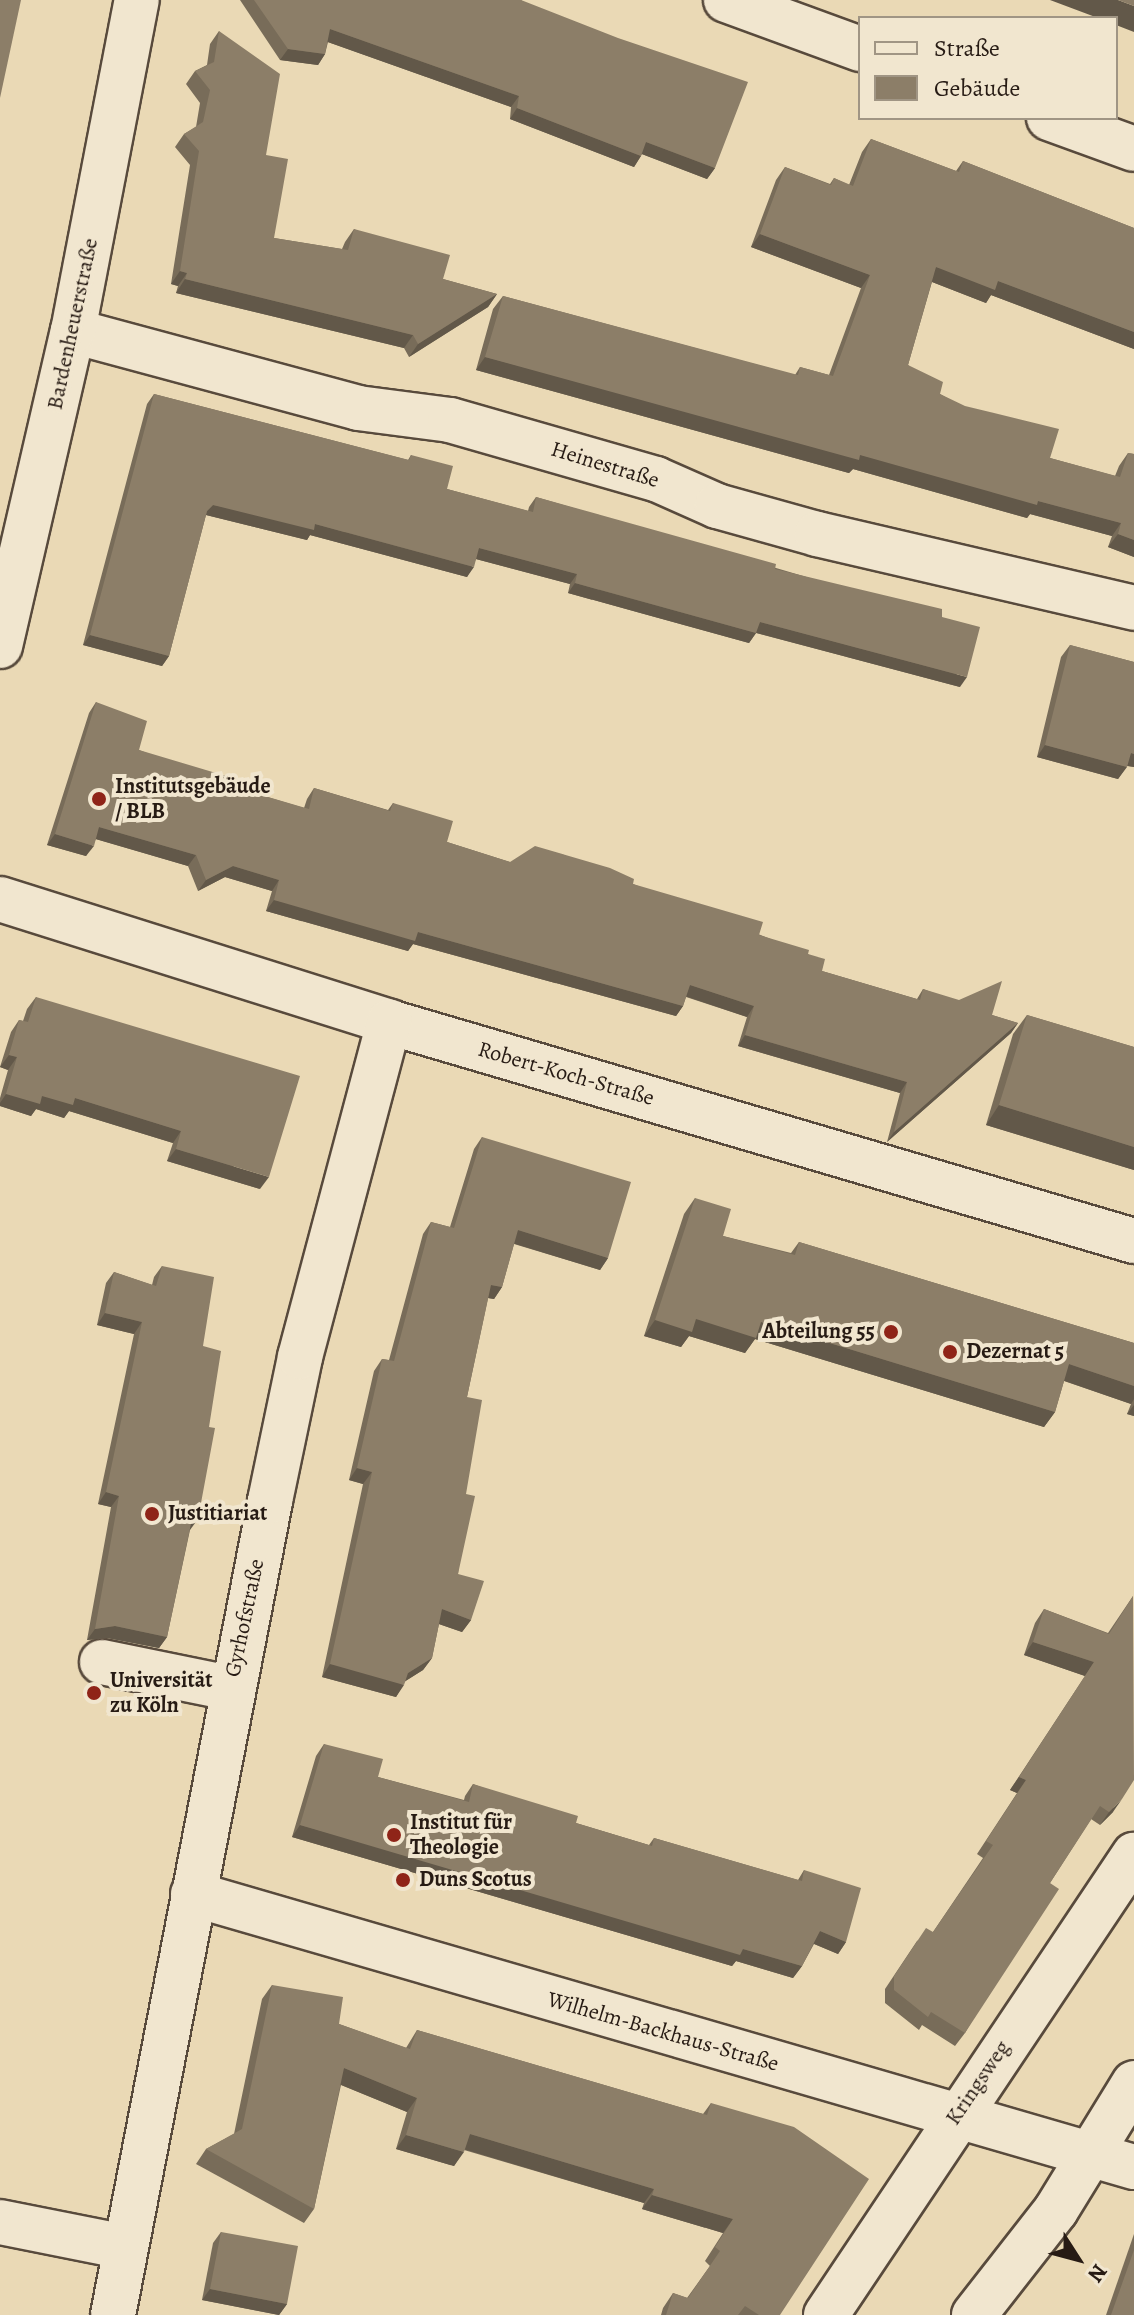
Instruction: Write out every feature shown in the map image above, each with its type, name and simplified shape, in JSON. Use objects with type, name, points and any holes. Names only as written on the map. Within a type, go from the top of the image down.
[{"type":"street","name":"Bardenheuerstraße","points":[[0,646],[73,331],[137,0]]},
{"type":"street","points":[[726,0],[858,48]]},
{"type":"street","points":[[1054,120],[1134,149]]},
{"type":"street","name":"Heinestraße","points":[[73,331],[358,408],[450,420],[656,479],[717,506],[817,534],[1134,608]]},
{"type":"street","name":"Robert-Koch-Straße","points":[[0,899],[389,1022],[1134,1241]]},
{"type":"street","name":"Gyrhofstraße","points":[[113,2315],[230,1688],[300,1357],[389,1022]]},
{"type":"street","points":[[102,1662],[230,1688]]},
{"type":"street","name":"Kringsweg","points":[[826,2315],[954,2118],[1134,1855]]},
{"type":"street","name":"Wilhelm-Backhaus-Straße","points":[[193,1894],[954,2118],[1134,2167]]},
{"type":"street","points":[[974,2315],[1009,2275],[1090,2157],[1134,2083]]},
{"type":"street","points":[[0,2222],[125,2247]]},
{"type":"building","points":[[0,0],[21,0],[0,98]]},
{"type":"building","points":[[254,0],[521,0],[618,38],[748,82],[715,168],[646,142],[641,156],[517,108],[519,96],[330,29],[325,54],[288,49]]},
{"type":"building","points":[[1118,0],[1134,0],[1134,6]]},
{"type":"building","points":[[219,31],[280,74],[266,155],[288,159],[274,238],[348,250],[354,229],[450,255],[443,279],[497,294],[418,344],[413,335],[185,279],[187,273],[180,271],[199,151],[184,134],[203,122],[210,90],[195,71],[214,62]]},
{"type":"building","points":[[871,139],[959,172],[963,161],[1134,228],[1134,332],[998,281],[995,290],[936,267],[908,365],[943,382],[940,394],[965,406],[1059,429],[1050,458],[1120,477],[1128,453],[1134,454],[1134,540],[1118,534],[1121,523],[1038,501],[1037,505],[860,455],[859,460],[485,357],[503,296],[798,375],[800,367],[833,376],[870,275],[760,234],[785,167],[831,185],[834,178],[853,186]]},
{"type":"building","points":[[154,394],[409,460],[411,455],[453,466],[447,489],[533,512],[536,497],[776,564],[775,569],[942,609],[942,617],[980,627],[967,677],[760,622],[756,633],[575,583],[577,574],[479,548],[474,567],[315,524],[314,530],[213,505],[207,511],[169,656],[90,635]]},
{"type":"building","points":[[1070,645],[1134,662],[1134,754],[1131,753],[1127,767],[1045,745]]},
{"type":"building","points":[[96,702],[147,721],[139,750],[236,779],[234,787],[309,809],[314,788],[390,811],[393,803],[453,821],[447,842],[510,862],[535,846],[610,868],[634,879],[633,884],[763,922],[759,935],[809,950],[808,954],[825,959],[822,971],[920,1000],[923,989],[959,1000],[1002,981],[992,1015],[1018,1023],[894,1132],[907,1082],[745,1035],[754,1006],[690,985],[683,1006],[418,932],[415,941],[274,900],[279,880],[233,866],[206,880],[196,855],[99,827],[94,846],[55,834]]},
{"type":"building","points":[[36,997],[300,1076],[269,1177],[176,1149],[181,1131],[75,1098],[73,1105],[42,1096],[40,1104],[6,1094],[17,1057],[9,1055],[19,1020],[28,1022]]},
{"type":"building","points":[[1027,1015],[1134,1047],[1134,1147],[999,1105]]},
{"type":"building","points":[[482,1137],[631,1182],[608,1258],[518,1230],[502,1287],[491,1285],[467,1397],[482,1400],[466,1494],[475,1496],[458,1574],[484,1581],[471,1620],[442,1609],[432,1658],[408,1673],[404,1685],[330,1664],[372,1472],[357,1468],[382,1359],[394,1361],[431,1222],[454,1228]]},
{"type":"building","points":[[695,1198],[731,1209],[723,1236],[795,1255],[799,1242],[1134,1343],[1134,1386],[1069,1364],[1055,1412],[761,1322],[756,1338],[696,1319],[692,1332],[655,1320]]},
{"type":"building","points":[[162,1266],[214,1277],[203,1346],[221,1351],[209,1427],[215,1428],[198,1519],[192,1519],[167,1637],[115,1626],[95,1629],[119,1496],[106,1492],[142,1322],[105,1313],[114,1272],[156,1286]]},
{"type":"building","points":[[1133,1596],[1134,1780],[1109,1812],[1100,1806],[1050,1883],[1059,1889],[965,2033],[931,2012],[928,2017],[894,1990],[894,1976],[926,1928],[933,1932],[993,1845],[986,1841],[1026,1780],[1019,1777],[1094,1662],[1033,1642],[1044,1609],[1109,1634]]},
{"type":"building","points":[[324,1744],[383,1759],[378,1777],[469,1802],[473,1784],[578,1816],[576,1823],[652,1846],[654,1838],[802,1881],[804,1870],[861,1888],[846,1942],[820,1931],[802,1966],[743,1949],[740,1955],[300,1825]]},
{"type":"building","points":[[272,1985],[343,1997],[339,2024],[410,2049],[417,2030],[707,2115],[711,2103],[794,2127],[869,2179],[780,2315],[759,2315],[745,2306],[738,2315],[666,2315],[673,2293],[688,2298],[720,2251],[715,2247],[733,2219],[652,2195],[654,2189],[470,2134],[464,2152],[406,2135],[417,2098],[344,2068],[314,2209],[206,2149],[242,2129]]},
{"type":"building","points":[[221,2232],[298,2246],[287,2304],[210,2289]]},
{"type":"building","points":[[1134,2250],[1134,2315],[1111,2315]]},
{"type":"place","name":"Institutsgebäude / BLB","points":[[99,799]]},
{"type":"place","name":"Abteilung 55","points":[[891,1332]]},
{"type":"place","name":"Dezernat 5","points":[[950,1352]]},
{"type":"place","name":"Justitiariat","points":[[152,1514]]},
{"type":"place","name":"Universität zu Köln","points":[[94,1693]]},
{"type":"place","name":"Institut für Theologie","points":[[394,1835]]},
{"type":"place","name":"Duns Scotus","points":[[403,1880]]}]
